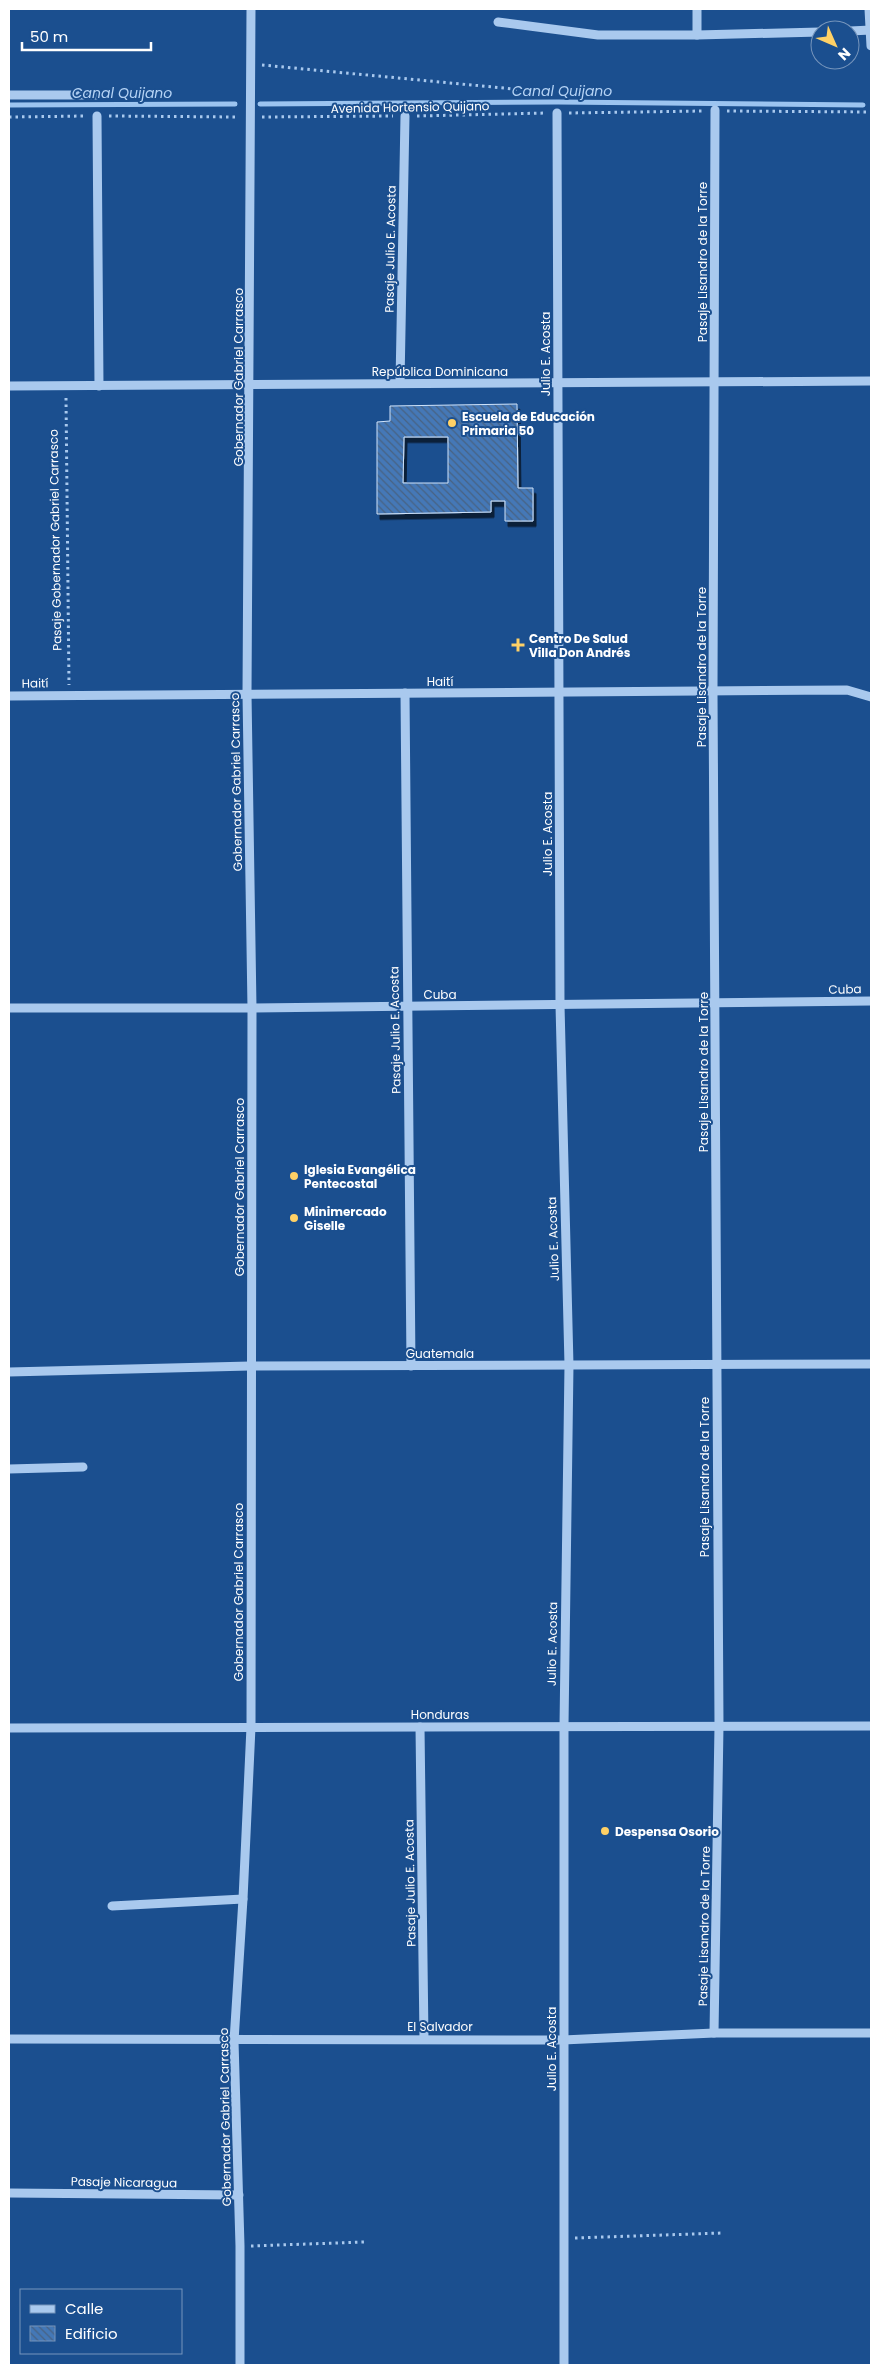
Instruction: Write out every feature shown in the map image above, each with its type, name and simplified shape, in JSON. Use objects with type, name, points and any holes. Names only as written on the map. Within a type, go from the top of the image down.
[{"type":"street","name":"Gobernador Gabriel Carrasco","points":[[240,2365],[240,2246],[234,2041],[251,1727],[250,1366],[252,1008],[247,694],[251,386],[251,9]]},
{"type":"street","points":[[697,35],[698,9]]},
{"type":"street","points":[[869,9],[871,46]]},
{"type":"street","points":[[498,22],[598,35],[810,32]]},
{"type":"street","points":[[9,95],[97,95]]},
{"type":"street","name":"Pasaje Lisandro de la Torre","points":[[714,2033],[719,1726],[713,692],[715,110]]},
{"type":"street","name":"Julio E. Acosta","points":[[557,113],[560,1005],[570,1365],[564,1726],[564,2365]]},
{"type":"street","points":[[97,116],[98,386]]},
{"type":"street","name":"Pasaje Julio E. Acosta","points":[[400,383],[405,116]]},
{"type":"street","name":"República Dominicana","points":[[9,386],[251,386],[400,383],[871,380]]},
{"type":"street","name":"Haití","points":[[9,696],[847,690],[871,697]]},
{"type":"street","name":"Pasaje Julio E. Acosta","points":[[405,693],[411,1366]]},
{"type":"street","name":"Cuba","points":[[9,1008],[252,1008],[871,1001]]},
{"type":"street","name":"Guatemala","points":[[9,1372],[250,1366],[871,1364]]},
{"type":"street","points":[[9,1469],[83,1467]]},
{"type":"street","name":"Honduras","points":[[9,1728],[871,1726]]},
{"type":"street","name":"Pasaje Julio E. Acosta","points":[[420,1727],[424,2038]]},
{"type":"street","points":[[112,1906],[243,1899]]},
{"type":"street","name":"El Salvador","points":[[9,2039],[234,2041],[424,2038],[563,2040],[714,2033],[871,2033]]},
{"type":"street","name":"Pasaje Nicaragua","points":[[9,2193],[239,2195]]},
{"type":"path","points":[[252,64],[524,90]]},
{"type":"path","name":"Avenida Hortensio Quijano","points":[[9,118],[97,116],[405,116],[715,110],[871,112]]},
{"type":"path","name":"Pasaje Gobernador Gabriel Carrasco","points":[[66,385],[69,695]]},
{"type":"path","points":[[565,2239],[722,2233]]},
{"type":"path","points":[[240,2246],[364,2242]]},
{"type":"building","points":[[517,404],[518,488],[533,488],[533,521],[505,521],[505,501],[491,501],[491,512],[377,514],[377,422],[390,421],[390,406]],"holes":[[[404,437],[448,437],[448,483],[403,483]]]},
{"type":"waterway","name":"Canal Quijano","points":[[260,104],[558,102],[863,105]]},
{"type":"waterway","name":"Canal Quijano","points":[[9,105],[235,104]]},
{"type":"place","name":"Escuela de Educación Primaria 50","points":[[452,423]]},
{"type":"place","name":"Centro De Salud Villa Don Andrés","points":[[518,645]]},
{"type":"place","name":"Iglesia Evangélica Pentecostal","points":[[294,1176]]},
{"type":"place","name":"Minimercado Giselle","points":[[294,1218]]},
{"type":"place","name":"Despensa Osorio","points":[[605,1831]]}]
